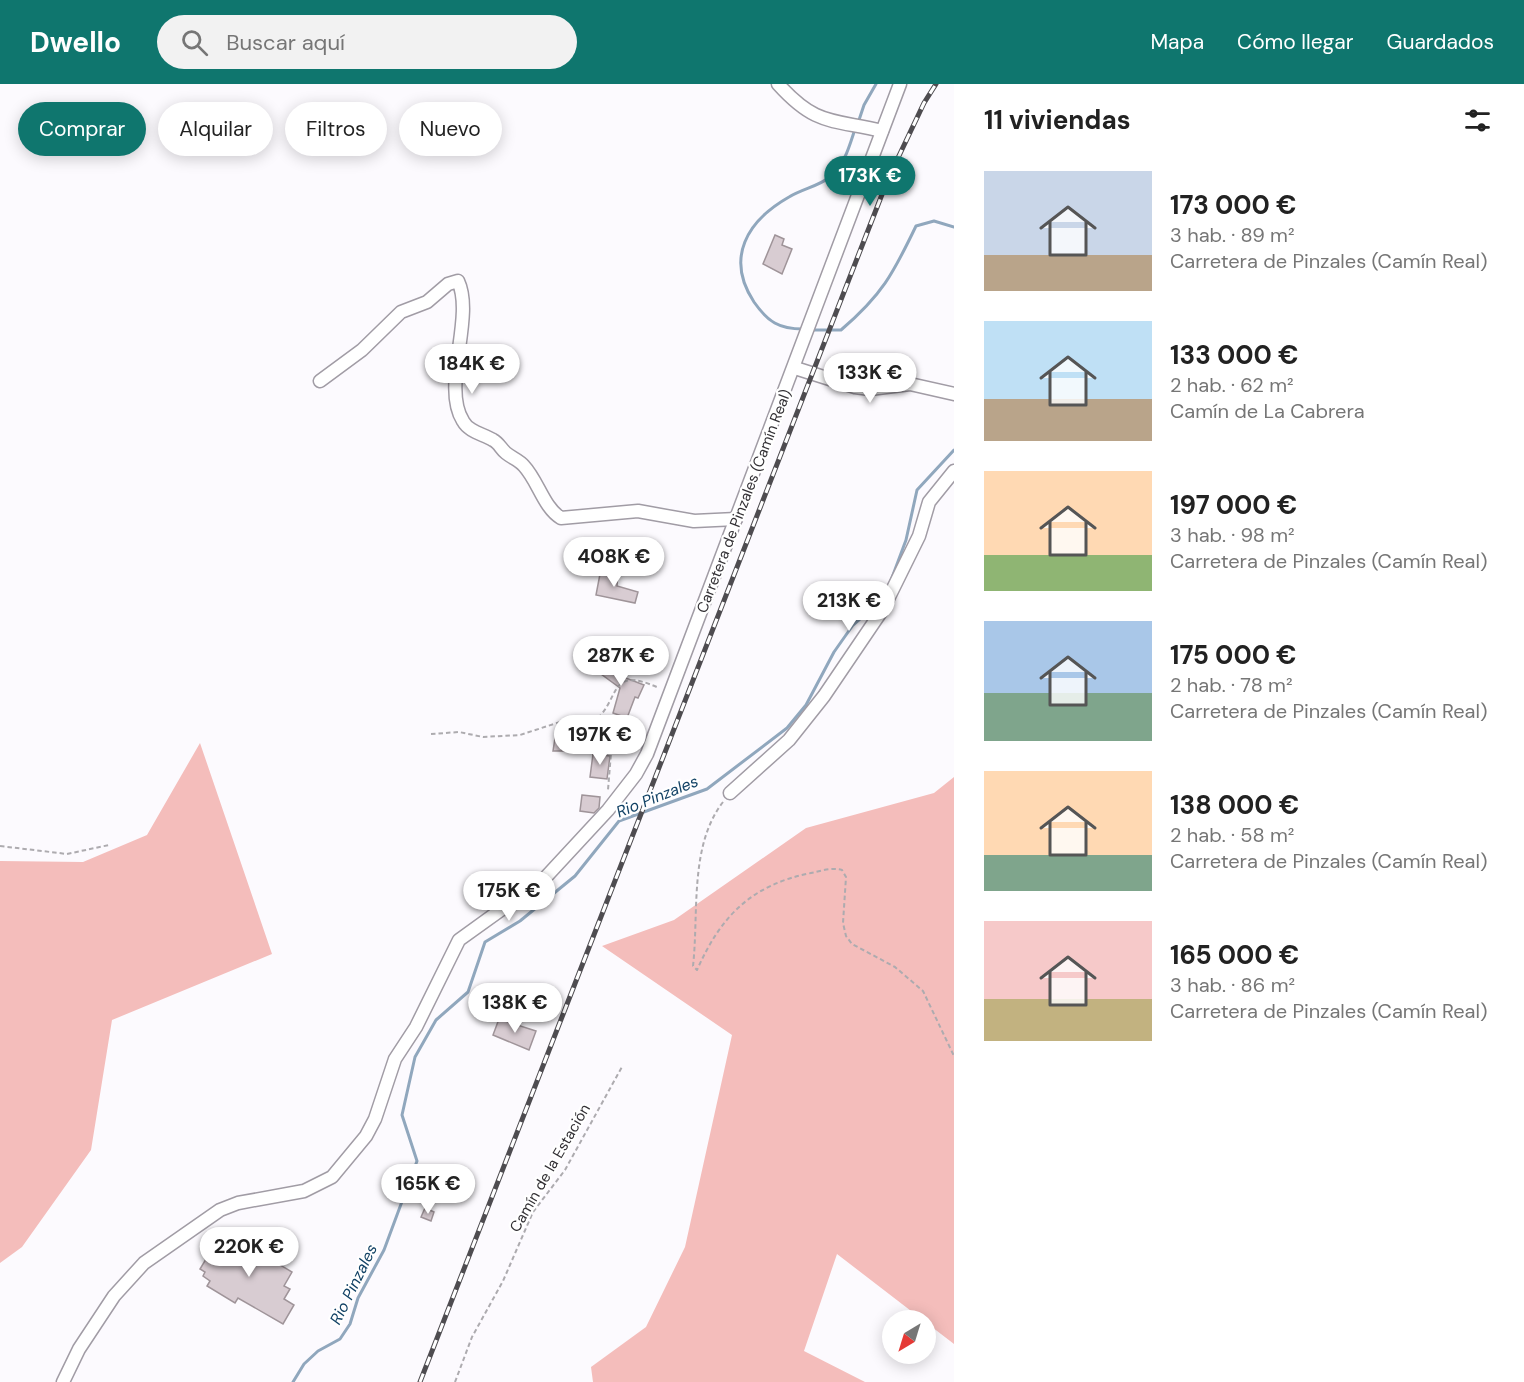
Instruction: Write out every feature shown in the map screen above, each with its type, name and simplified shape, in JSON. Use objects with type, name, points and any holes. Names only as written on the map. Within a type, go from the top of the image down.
[{"type":"street","points":[[778,84],[798,106],[816,117],[882,131]]},
{"type":"street","name":"Carretera de Pinzales (Camín Real)","points":[[63,1382],[79,1349],[114,1296],[144,1263],[220,1210],[238,1203],[304,1191],[333,1177],[366,1136],[375,1119],[395,1059],[416,1027],[459,940],[545,878],[608,810],[636,774],[670,693],[795,368],[900,84]]},
{"type":"street","points":[[320,381],[362,350],[401,312],[427,302],[448,284],[458,281],[462,289],[456,384],[458,409],[462,421],[470,429],[496,441],[506,453],[522,464],[554,514],[561,518],[638,512],[694,521],[736,519]]},
{"type":"street","points":[[795,368],[855,387],[870,389],[910,384],[954,394]]},
{"type":"street","points":[[730,793],[789,740],[824,696],[883,609],[919,536],[928,502],[954,471]]},
{"type":"path","points":[[590,724],[625,680],[634,678],[670,693]]},
{"type":"path","points":[[431,734],[459,732],[483,737],[520,735],[569,719],[590,724],[600,743],[611,753],[608,810]]},
{"type":"path","points":[[730,793],[710,819],[700,871],[693,966],[697,970],[710,940],[725,918],[762,889],[804,874],[835,868],[842,870],[846,877],[843,923],[846,936],[852,944],[895,967],[923,991],[954,1056]]},
{"type":"path","points":[[0,846],[67,854],[110,845]]},
{"type":"path","name":"Camín de la Estación","points":[[455,1382],[472,1337],[503,1281],[533,1212],[565,1170],[623,1065]]},
{"type":"shaded area","points":[[200,743],[272,954],[112,1020],[91,1150],[22,1247],[0,1263],[0,861],[83,862],[147,835]]},
{"type":"shaded area","points":[[954,777],[954,1344],[936,1330],[936,1310],[910,1310],[837,1254],[804,1351],[865,1382],[593,1382],[591,1367],[646,1327],[685,1247],[732,1035],[602,946],[674,920],[806,828],[934,793]]},
{"type":"building","points":[[775,235],[784,239],[782,245],[792,249],[782,274],[763,264]]},
{"type":"building","points":[[604,569],[618,571],[617,586],[638,592],[635,603],[596,595],[600,574],[603,574]]},
{"type":"building","points":[[609,644],[618,651],[611,659],[603,653]]},
{"type":"building","points":[[608,657],[627,671],[623,677],[644,685],[638,698],[635,697],[627,718],[613,713],[620,688],[597,671]]},
{"type":"building","points":[[555,738],[574,741],[572,751],[553,751]]},
{"type":"building","points":[[593,754],[610,756],[607,779],[590,777]]},
{"type":"building","points":[[582,795],[600,797],[599,808],[594,813],[580,811]]},
{"type":"building","points":[[511,884],[515,890],[498,902],[494,897]]},
{"type":"building","points":[[499,1019],[536,1031],[529,1050],[493,1035]]},
{"type":"building","points":[[425,1208],[434,1212],[431,1221],[421,1217]]},
{"type":"building","points":[[228,1234],[292,1272],[284,1286],[290,1289],[284,1299],[294,1305],[283,1324],[238,1298],[235,1303],[207,1286],[210,1281],[203,1276],[205,1272],[200,1269],[209,1254],[214,1257]]},
{"type":"waterway","name":"Rio Pinzales","points":[[858,123],[864,105],[876,84]]},
{"type":"waterway","name":"Rio Pinzales","points":[[803,329],[781,326],[759,309],[745,286],[741,270],[741,256],[745,242],[762,217],[789,197],[821,183],[835,172],[846,155],[855,129]]},
{"type":"waterway","name":"Rio Pinzales","points":[[810,330],[841,330],[867,306],[885,283],[916,226],[934,221],[954,227]]},
{"type":"waterway","name":"Rio Pinzales","points":[[890,583],[906,540],[917,490],[954,450]]},
{"type":"waterway","name":"Rio Pinzales","points":[[293,1382],[304,1364],[318,1351],[340,1339],[350,1324],[358,1298],[384,1250],[417,1161],[402,1115],[415,1057],[436,1020],[468,992],[485,942],[520,921],[575,876],[619,821],[707,789],[787,728],[806,705],[834,652],[853,625],[886,591]]},
{"type":"railway","points":[[420,1382],[888,179],[924,103],[936,84]]}]
